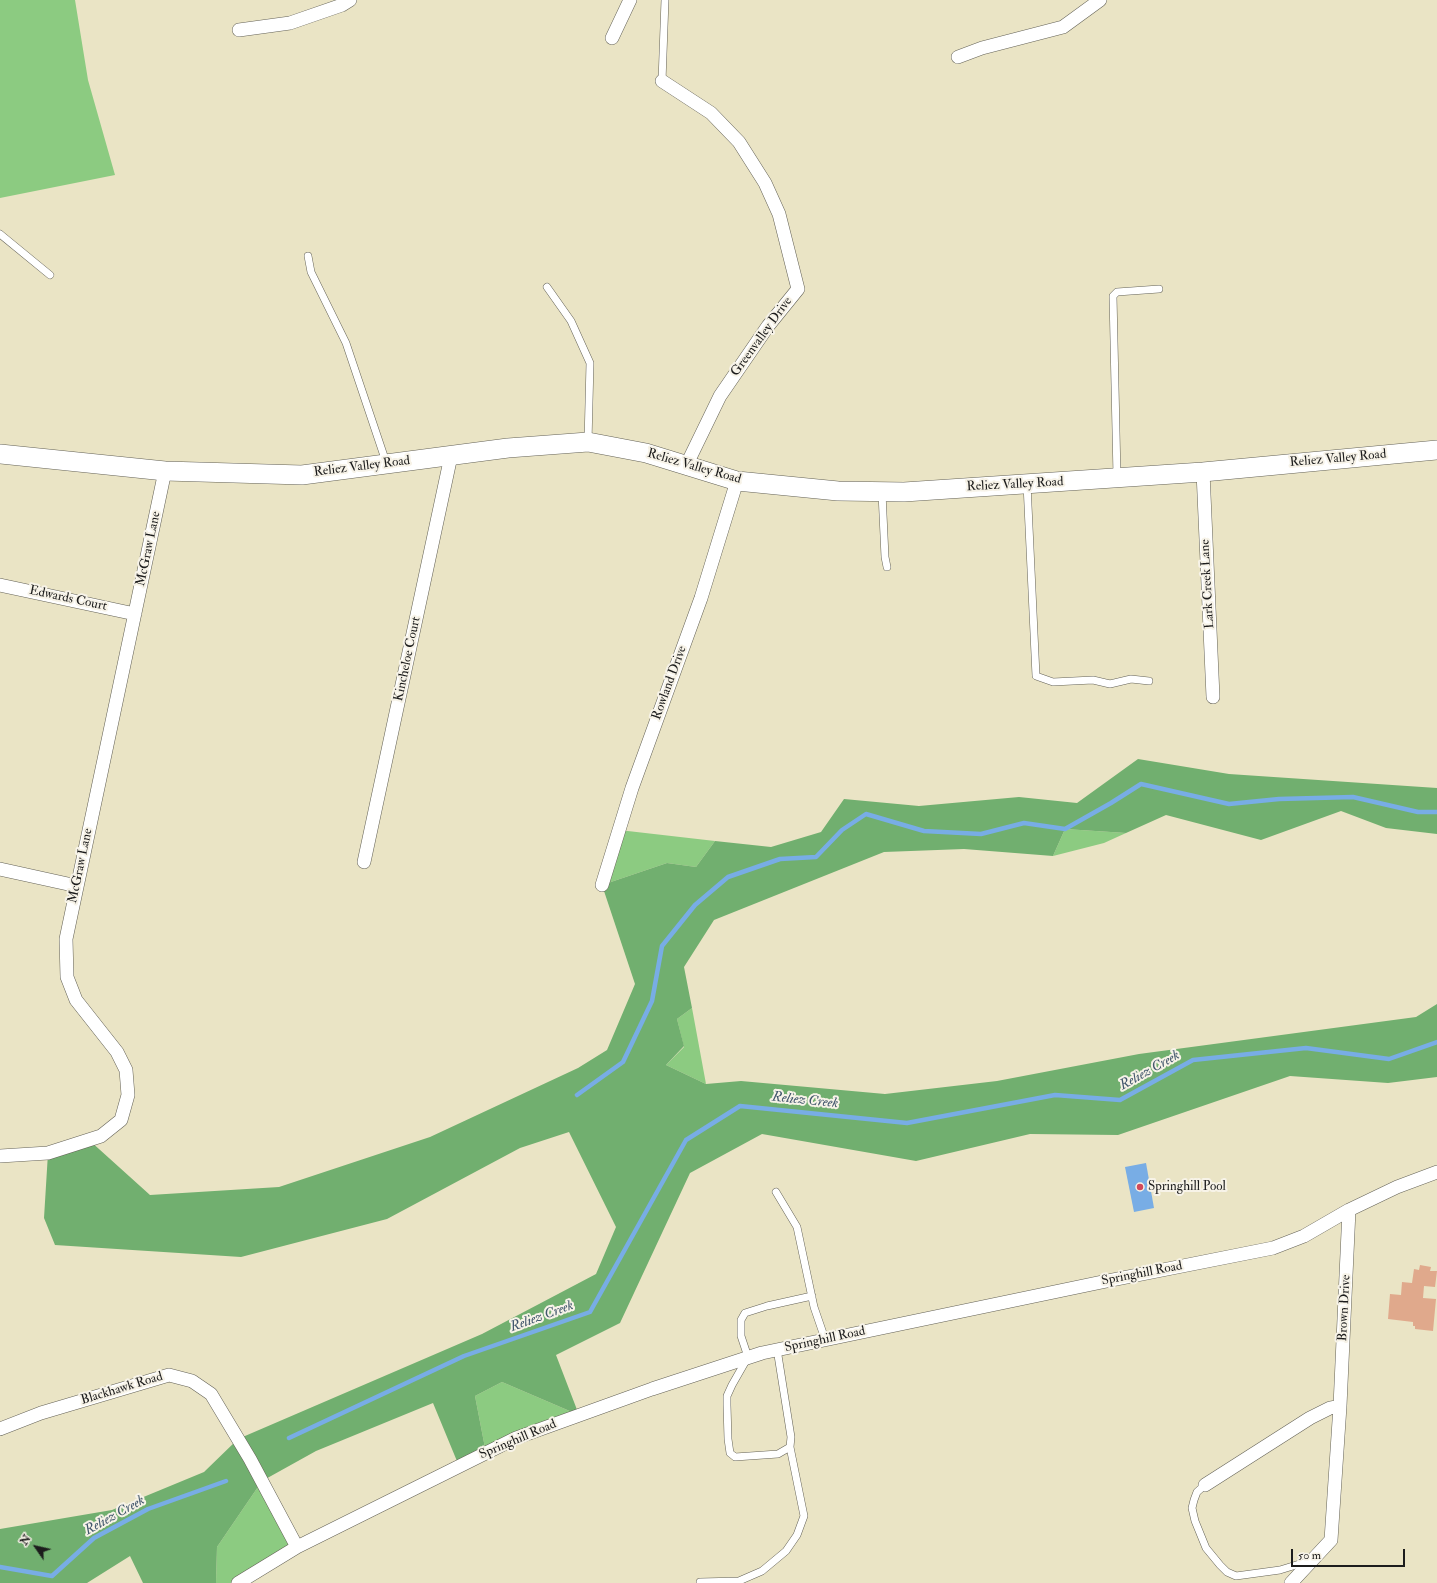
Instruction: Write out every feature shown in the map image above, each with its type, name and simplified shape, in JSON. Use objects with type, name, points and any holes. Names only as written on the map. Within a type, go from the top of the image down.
[{"type":"main road","name":"Reliez Valley Road","points":[[0,454],[165,471],[302,475],[508,448],[588,442],[646,453],[737,481],[838,491],[904,492],[1202,472],[1437,450]]},
{"type":"street","points":[[239,30],[290,23],[342,5],[350,0]]},
{"type":"street","points":[[612,38],[630,0]]},
{"type":"street","points":[[958,57],[982,48],[1062,27],[1100,0]]},
{"type":"street","name":"Greenvalley Drive","points":[[662,81],[711,113],[739,142],[765,183],[779,214],[798,289],[768,326],[720,396],[686,466]]},
{"type":"street","name":"Kincheloe Court","points":[[364,862],[452,456]]},
{"type":"street","name":"McGraw Lane","points":[[0,1156],[48,1153],[101,1136],[121,1120],[128,1095],[126,1070],[117,1052],[76,1000],[66,977],[66,939],[165,471]]},
{"type":"street","name":"Lark Creek Lane","points":[[1202,472],[1212,697]]},
{"type":"street","name":"Rowland Drive","points":[[602,885],[632,788],[701,598],[735,493],[737,481]]},
{"type":"street","name":"Edwards Court","points":[[0,585],[135,614]]},
{"type":"street","points":[[0,869],[77,886]]},
{"type":"street","name":"Springhill Road","points":[[238,1583],[297,1547],[516,1438],[652,1389],[777,1349],[1273,1248],[1304,1236],[1349,1210],[1397,1187],[1437,1172]]},
{"type":"street","name":"Brown Drive","points":[[1291,1583],[1331,1540],[1340,1406],[1349,1210]]},
{"type":"street","name":"Blackhawk Road","points":[[0,1429],[41,1414],[169,1375],[192,1381],[211,1394],[250,1459],[297,1547]]},
{"type":"street","points":[[1204,1485],[1310,1418],[1330,1408],[1340,1406]]},
{"type":"lane","points":[[662,81],[665,0]]},
{"type":"lane","points":[[0,234],[50,275]]},
{"type":"lane","points":[[308,256],[311,272],[346,343],[386,464]]},
{"type":"lane","points":[[547,287],[571,321],[590,363],[588,442]]},
{"type":"lane","points":[[1117,478],[1113,296],[1117,292],[1160,289]]},
{"type":"lane","points":[[1027,484],[1036,676],[1053,682],[1093,680],[1110,684],[1131,679],[1149,681]]},
{"type":"lane","points":[[882,491],[885,557],[888,567]]},
{"type":"lane","points":[[776,1192],[797,1227],[812,1296],[825,1339]]},
{"type":"lane","points":[[790,1447],[778,1454],[735,1457],[730,1453],[728,1439],[727,1396],[748,1358],[741,1336],[741,1320],[745,1313],[766,1306],[812,1296]]},
{"type":"lane","points":[[700,1582],[739,1581],[762,1571],[786,1551],[797,1535],[804,1516],[790,1447],[791,1436],[777,1349]]},
{"type":"lane","points":[[1204,1485],[1197,1492],[1194,1500],[1192,1508],[1195,1521],[1206,1548],[1227,1572],[1236,1576],[1280,1570],[1313,1559]]},
{"type":"green space","points":[[0,0],[75,0],[88,80],[115,175],[0,198]]},
{"type":"green space","points":[[1138,759],[1229,774],[1437,788],[1437,834],[1386,828],[1341,811],[1261,840],[1166,815],[1126,833],[1065,829],[1053,856],[964,849],[884,852],[714,920],[684,967],[692,1008],[677,1019],[684,1046],[666,1065],[706,1084],[741,1081],[885,1094],[997,1081],[1139,1054],[1416,1017],[1437,1004],[1437,1077],[1388,1083],[1290,1076],[1118,1135],[1030,1134],[916,1161],[762,1134],[690,1173],[620,1323],[556,1355],[579,1415],[502,1382],[475,1396],[486,1453],[459,1466],[433,1403],[316,1451],[262,1481],[217,1547],[216,1583],[143,1583],[130,1556],[87,1583],[0,1583],[0,1529],[112,1510],[204,1472],[238,1439],[482,1334],[596,1274],[616,1227],[569,1132],[520,1148],[387,1219],[241,1257],[55,1245],[44,1218],[48,1153],[89,1140],[150,1195],[279,1187],[430,1137],[578,1068],[607,1050],[635,984],[602,885],[667,863],[696,867],[715,841],[771,847],[821,832],[844,799],[919,806],[1019,797],[1077,803]]},
{"type":"green space","points":[[1065,829],[1126,833],[1104,843],[1053,856]]},
{"type":"green space","points":[[619,830],[715,841],[696,867],[667,863],[602,885]]},
{"type":"green space","points":[[692,1008],[706,1084],[666,1065],[684,1047],[677,1019]]},
{"type":"green space","points":[[502,1382],[579,1415],[486,1453],[475,1396]]},
{"type":"green space","points":[[262,1481],[297,1547],[238,1583],[216,1583],[217,1547]]},
{"type":"water","name":"Springhill Pool","points":[[1146,1163],[1154,1208],[1134,1212],[1125,1167]]},
{"type":"building","points":[[1420,1265],[1431,1267],[1430,1271],[1437,1271],[1435,1287],[1424,1286],[1423,1298],[1436,1299],[1433,1331],[1415,1329],[1413,1322],[1388,1319],[1390,1294],[1401,1295],[1402,1282],[1412,1283],[1414,1269],[1419,1270]]},
{"type":"waterway","points":[[577,1095],[623,1062],[652,1001],[662,946],[695,905],[728,877],[780,859],[816,857],[842,830],[866,814],[924,831],[981,834],[1024,823],[1065,829],[1141,784],[1229,804],[1279,799],[1353,797],[1418,812],[1437,812]]},
{"type":"waterway","name":"Reliez Creek","points":[[289,1438],[464,1356],[590,1312],[686,1140],[740,1106],[907,1123],[1055,1095],[1120,1100],[1193,1060],[1306,1048],[1389,1059],[1437,1042]]},
{"type":"waterway","name":"Reliez Creek","points":[[0,1567],[52,1576],[94,1538],[148,1509],[226,1481]]},
{"type":"place","name":"Springhill Pool","points":[[1140,1187]]}]
